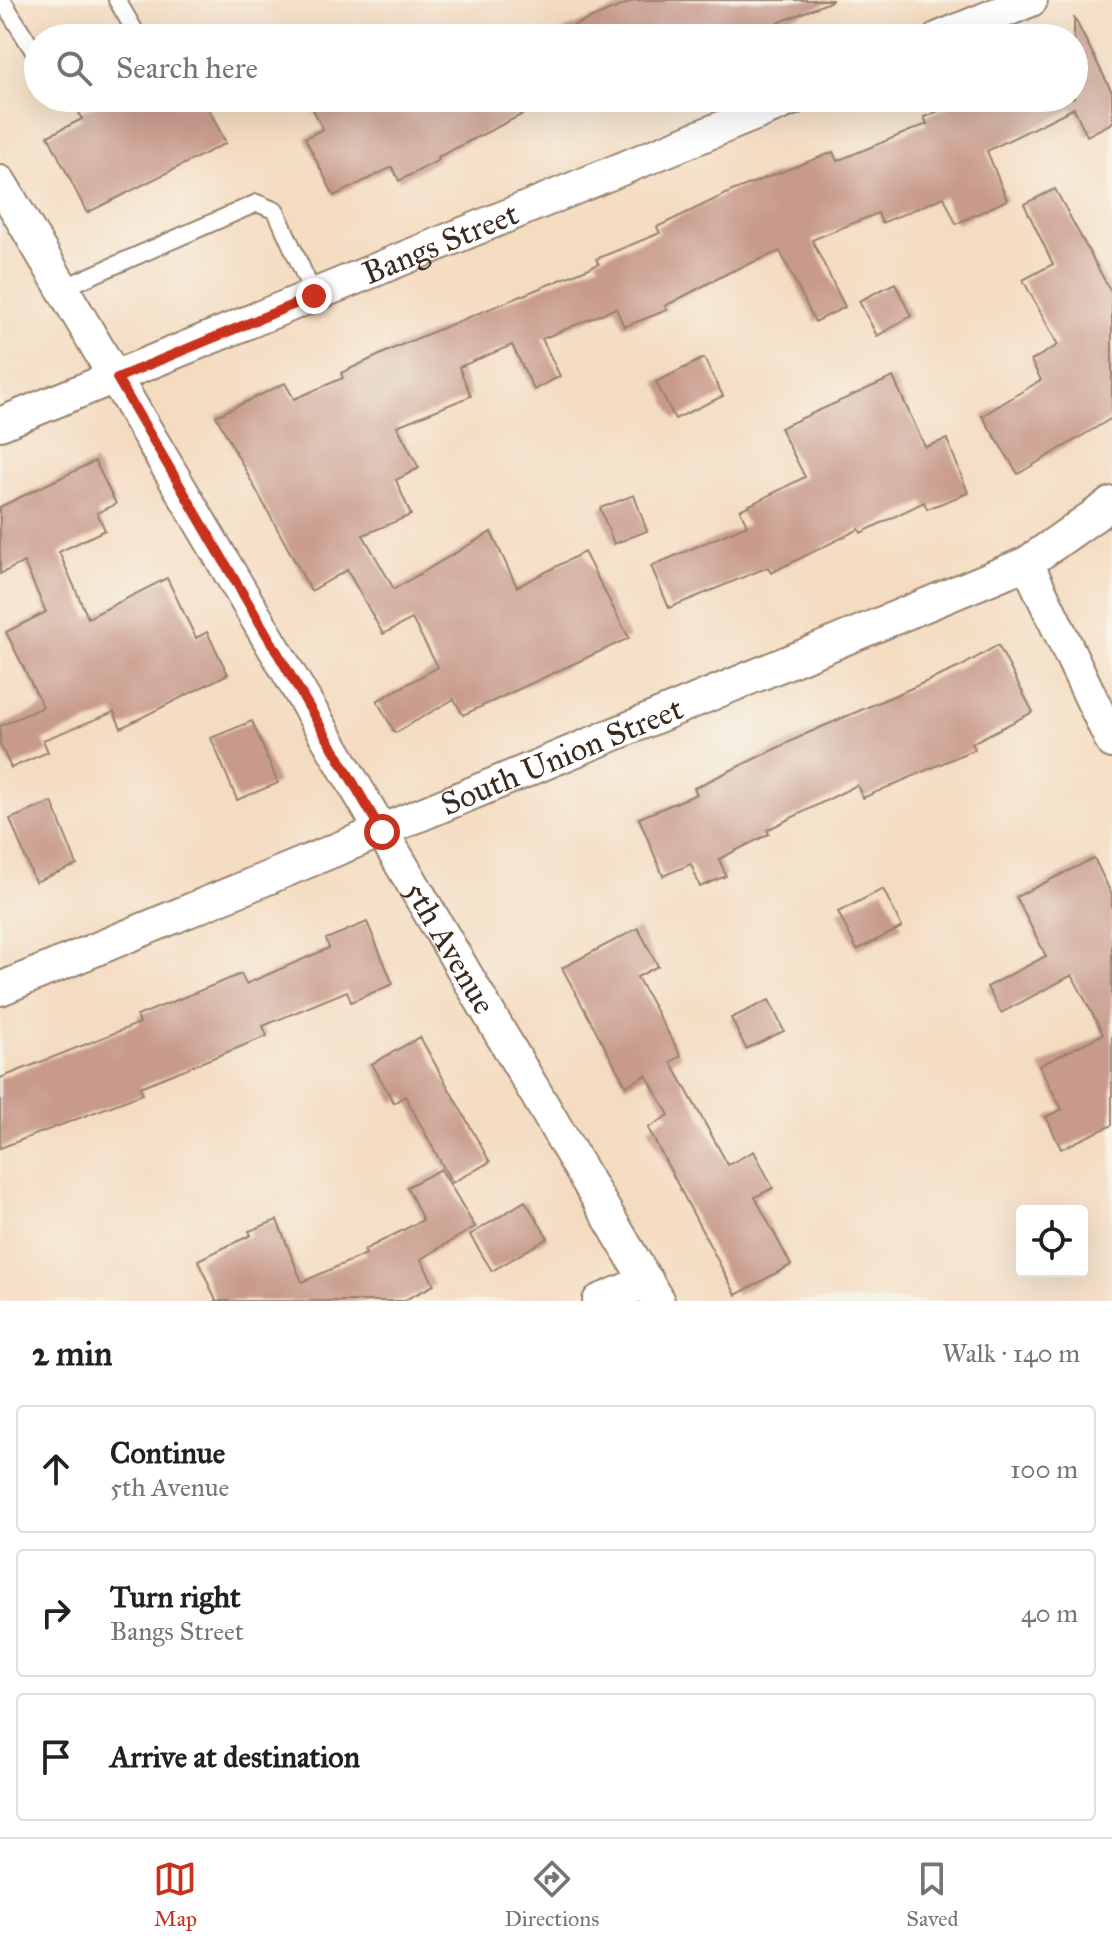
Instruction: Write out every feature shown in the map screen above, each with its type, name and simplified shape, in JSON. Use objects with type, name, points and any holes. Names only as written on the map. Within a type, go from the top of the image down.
[{"type":"street","points":[[973,24],[1031,0]]},
{"type":"street","name":"Bangs Street","points":[[0,424],[760,112]]},
{"type":"street","name":"5th Avenue","points":[[0,182],[652,1291]]},
{"type":"street","name":"South Union Street","points":[[0,989],[1027,563],[1112,503]]},
{"type":"street","points":[[1027,563],[1112,742]]},
{"type":"street","points":[[599,1301],[652,1291]]},
{"type":"lane","points":[[2,0],[24,35]]},
{"type":"lane","points":[[117,0],[131,24]]},
{"type":"lane","points":[[63,288],[257,203],[276,211],[314,296]]},
{"type":"building","points":[[635,0],[832,0],[775,24],[578,24]]},
{"type":"building","points":[[1088,45],[1112,92],[1112,123],[1087,136],[1076,112],[1088,112]]},
{"type":"building","points":[[210,112],[226,143],[87,213],[48,136],[82,119],[79,113]]},
{"type":"building","points":[[314,112],[527,112],[438,157],[439,160],[399,181],[392,167],[334,196],[305,138],[323,129]]},
{"type":"building","points":[[936,112],[1066,112],[987,151],[1007,200],[956,224],[944,197],[882,223],[878,213],[812,240],[845,307],[815,322],[780,251],[730,272],[665,306],[667,310],[624,327],[616,308],[542,339],[560,376],[534,390],[512,345],[459,367],[471,396],[397,426],[419,468],[396,480],[411,515],[363,535],[394,589],[491,532],[517,587],[584,552],[629,638],[463,715],[454,699],[395,733],[377,701],[438,667],[412,619],[383,634],[347,570],[311,591],[216,416],[285,383],[294,399],[343,378],[341,373],[401,345],[599,264],[596,259],[660,233],[657,227],[732,191],[833,152],[837,161],[927,124],[924,117]]},
{"type":"building","points":[[1055,189],[1112,294],[1112,418],[1018,474],[982,416],[1041,380],[1031,361],[1058,345],[1023,280],[1053,264],[1024,204]]},
{"type":"building","points":[[895,283],[911,316],[877,336],[859,301]]},
{"type":"building","points":[[704,358],[723,396],[675,419],[656,382]]},
{"type":"building","points":[[893,377],[925,447],[947,439],[968,493],[927,509],[924,502],[861,533],[859,529],[771,573],[768,567],[669,608],[651,566],[747,525],[740,510],[805,477],[780,428]]},
{"type":"building","points":[[95,461],[116,504],[97,513],[105,530],[59,552],[88,618],[167,578],[196,638],[207,632],[228,674],[121,728],[114,712],[43,740],[48,752],[11,768],[0,744],[0,726],[43,707],[6,632],[46,612],[24,562],[0,574],[0,507]]},
{"type":"building","points":[[634,495],[647,531],[614,544],[600,508]]},
{"type":"building","points":[[998,645],[1033,712],[972,743],[975,749],[863,798],[857,785],[767,830],[769,834],[719,859],[726,876],[700,887],[691,864],[663,876],[639,818],[697,794],[694,788],[808,733],[960,667]]},
{"type":"building","points":[[252,721],[278,783],[237,800],[211,738]]},
{"type":"building","points":[[52,802],[77,865],[35,882],[10,819]]},
{"type":"building","points":[[1094,858],[1112,895],[1112,1125],[1061,1149],[1046,1117],[1062,1109],[1039,1066],[1103,1034],[1072,975],[1001,1013],[987,987],[1046,956],[1016,897]]},
{"type":"building","points":[[883,889],[902,927],[857,950],[838,912]]},
{"type":"building","points":[[367,922],[393,984],[351,1002],[347,991],[263,1026],[267,1036],[140,1087],[143,1094],[0,1148],[0,1078],[140,1023],[137,1016],[241,974],[246,984],[329,948],[326,939]]},
{"type":"building","points":[[638,928],[658,966],[637,977],[681,1056],[671,1062],[728,1165],[754,1151],[773,1188],[755,1197],[791,1265],[736,1295],[648,1128],[669,1115],[646,1075],[626,1086],[562,968]]},
{"type":"building","points":[[769,1000],[784,1031],[746,1049],[731,1018]]},
{"type":"building","points":[[420,1037],[490,1162],[452,1183],[405,1096],[394,1103],[372,1064]]},
{"type":"building","points":[[441,1169],[475,1227],[421,1259],[434,1285],[403,1301],[216,1301],[198,1260],[251,1235],[249,1231],[277,1220],[302,1282],[366,1254],[364,1250],[423,1220],[407,1187]]},
{"type":"building","points":[[525,1201],[548,1238],[492,1271],[470,1235]]},
{"type":"route","points":[[314,296],[117,378],[382,832]]}]
